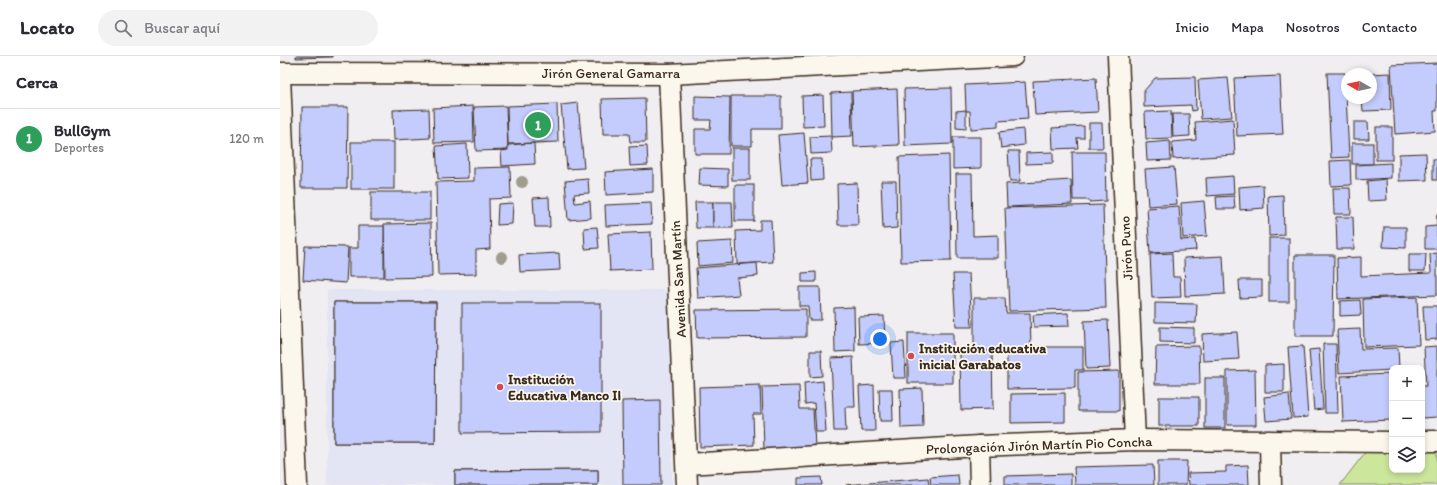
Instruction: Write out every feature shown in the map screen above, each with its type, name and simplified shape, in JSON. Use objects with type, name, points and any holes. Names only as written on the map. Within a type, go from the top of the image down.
[{"type":"street","name":"Jirón General Gamarra","points":[[280,74],[669,74],[1013,56]]},
{"type":"street","name":"Jirón Puno","points":[[1118,56],[1135,440]]},
{"type":"street","points":[[280,74],[287,443],[297,485]]},
{"type":"street","name":"Avenida San Martín","points":[[669,74],[687,485]]},
{"type":"street","name":"Prolongación Jirón Martín Pio Concha","points":[[687,464],[979,446],[1135,440],[1389,442]]},
{"type":"street","points":[[1425,441],[1437,441]]},
{"type":"street","points":[[1270,442],[1271,485]]},
{"type":"street","points":[[979,446],[980,485]]},
{"type":"shaded area","name":"Institución Educativa Manco II","points":[[327,290],[672,290],[672,485],[327,485]]},
{"type":"green space","points":[[1425,441],[1437,441],[1437,485],[1340,485],[1373,442],[1389,442],[1389,473],[1425,473]]},
{"type":"building","points":[[296,56],[333,56],[333,57],[296,58]]},
{"type":"building","points":[[1437,63],[1437,111],[1434,111],[1435,131],[1395,134],[1391,65]]},
{"type":"building","points":[[1327,73],[1341,73],[1341,104],[1346,104],[1349,157],[1331,158]]},
{"type":"building","points":[[1390,73],[1391,110],[1363,111],[1362,104],[1377,104],[1377,74]]},
{"type":"building","points":[[1280,76],[1283,134],[1237,136],[1234,78]]},
{"type":"building","points":[[1195,77],[1196,110],[1192,111],[1191,105],[1144,107],[1144,91],[1155,78]]},
{"type":"building","points":[[1096,78],[1098,112],[1035,115],[1033,81]]},
{"type":"building","points":[[1228,78],[1232,117],[1201,119],[1198,80]]},
{"type":"building","points":[[1025,82],[1028,119],[998,121],[998,127],[971,129],[970,111],[966,111],[965,85]]},
{"type":"building","points":[[951,88],[952,144],[905,146],[904,89]]},
{"type":"building","points":[[897,89],[899,145],[854,147],[852,91]]},
{"type":"building","points":[[851,92],[852,136],[832,137],[831,93]]},
{"type":"building","points":[[823,95],[824,126],[803,127],[802,96]]},
{"type":"building","points":[[695,96],[730,97],[729,154],[695,154],[695,129],[710,129],[711,120],[695,120]]},
{"type":"building","points":[[731,96],[781,96],[781,129],[752,129],[752,146],[731,146]]},
{"type":"building","points":[[645,98],[646,142],[630,142],[629,134],[603,134],[602,99]]},
{"type":"building","points":[[578,103],[584,168],[567,169],[561,105]]},
{"type":"building","points":[[557,104],[558,142],[508,144],[507,106]]},
{"type":"building","points":[[473,106],[474,142],[434,143],[433,108]]},
{"type":"building","points":[[506,106],[508,150],[476,151],[474,107]]},
{"type":"building","points":[[302,107],[348,107],[347,188],[301,188]]},
{"type":"building","points":[[429,109],[430,138],[394,140],[393,110]]},
{"type":"building","points":[[966,110],[966,129],[956,128],[956,111]]},
{"type":"building","points":[[1171,111],[1172,138],[1146,139],[1145,112]]},
{"type":"building","points":[[1172,114],[1189,114],[1190,136],[1173,137]]},
{"type":"building","points":[[1233,119],[1235,155],[1173,159],[1172,142],[1196,140],[1195,122]]},
{"type":"building","points":[[1354,122],[1368,122],[1369,139],[1354,139]]},
{"type":"building","points":[[1089,123],[1102,123],[1103,148],[1089,148]]},
{"type":"building","points":[[1084,126],[1084,138],[1077,138],[1078,148],[1053,149],[1052,128]]},
{"type":"building","points":[[1376,127],[1392,127],[1392,160],[1376,160]]},
{"type":"building","points":[[1023,129],[1024,145],[1001,148],[999,132]]},
{"type":"building","points":[[804,133],[808,183],[782,185],[778,135]]},
{"type":"building","points":[[831,136],[832,153],[811,154],[810,137]]},
{"type":"building","points":[[953,137],[981,137],[981,168],[953,169]]},
{"type":"building","points":[[1170,141],[1171,160],[1147,161],[1146,143]]},
{"type":"building","points":[[351,142],[394,142],[394,189],[351,189]]},
{"type":"building","points":[[534,143],[535,164],[502,166],[501,151],[508,150],[508,145]]},
{"type":"building","points":[[1352,143],[1373,143],[1373,164],[1352,164]]},
{"type":"building","points":[[467,144],[468,178],[438,179],[436,146]]},
{"type":"building","points":[[647,146],[648,165],[630,166],[629,147]]},
{"type":"building","points":[[732,148],[750,148],[750,180],[732,180]]},
{"type":"building","points":[[1008,151],[1019,151],[1020,181],[1010,181]]},
{"type":"building","points":[[1053,152],[1053,163],[1026,164],[1026,153]]},
{"type":"building","points":[[1072,152],[1105,152],[1106,201],[1089,202],[1089,200],[1073,200]]},
{"type":"building","points":[[1426,153],[1427,180],[1399,181],[1399,154]]},
{"type":"building","points":[[949,155],[951,261],[901,262],[899,157]]},
{"type":"building","points":[[810,159],[822,159],[823,180],[811,181]]},
{"type":"building","points":[[1433,159],[1437,159],[1437,180],[1433,180]]},
{"type":"building","points":[[1350,160],[1351,185],[1331,186],[1330,161]]},
{"type":"building","points":[[1391,163],[1391,178],[1356,180],[1356,165]]},
{"type":"building","points":[[510,167],[511,198],[489,199],[490,249],[476,250],[476,274],[438,275],[436,182],[474,181],[474,168]]},
{"type":"building","points":[[1174,167],[1177,204],[1148,206],[1145,169]]},
{"type":"building","points":[[700,168],[728,169],[728,186],[699,185]]},
{"type":"building","points":[[653,169],[653,192],[606,195],[605,172]]},
{"type":"building","points":[[956,174],[972,174],[973,236],[998,235],[998,258],[957,258]]},
{"type":"building","points":[[1233,176],[1234,194],[1207,196],[1206,178]]},
{"type":"building","points":[[588,179],[589,193],[574,194],[575,203],[590,201],[591,218],[568,220],[565,181]]},
{"type":"building","points":[[1386,179],[1387,200],[1368,201],[1367,181]]},
{"type":"building","points":[[1071,180],[1072,204],[1007,207],[1006,184]]},
{"type":"building","points":[[881,181],[896,181],[897,228],[883,229]]},
{"type":"building","points":[[857,183],[858,225],[838,225],[837,184]]},
{"type":"building","points":[[735,185],[754,185],[754,221],[735,221]]},
{"type":"building","points":[[1263,185],[1264,208],[1240,210],[1239,187]]},
{"type":"building","points":[[1333,188],[1350,188],[1351,214],[1334,214]]},
{"type":"building","points":[[371,192],[430,192],[430,220],[371,220]]},
{"type":"building","points":[[1283,195],[1284,235],[1269,236],[1268,196]]},
{"type":"building","points":[[1234,196],[1235,209],[1217,209],[1216,197]]},
{"type":"building","points":[[549,197],[550,227],[535,227],[533,198]]},
{"type":"building","points":[[1204,201],[1207,236],[1183,238],[1181,203]]},
{"type":"building","points":[[695,202],[713,202],[713,228],[696,228]]},
{"type":"building","points":[[713,202],[732,202],[733,228],[713,228]]},
{"type":"building","points":[[513,203],[512,224],[497,225],[498,204]]},
{"type":"building","points":[[651,203],[652,224],[606,226],[605,205]]},
{"type":"building","points":[[1103,205],[1106,308],[1009,311],[1005,208]]},
{"type":"building","points":[[1179,206],[1181,240],[1195,239],[1196,250],[1150,253],[1147,208]]},
{"type":"building","points":[[1336,217],[1353,217],[1354,249],[1337,249]]},
{"type":"building","points":[[760,220],[771,220],[773,262],[737,264],[736,231],[760,230]]},
{"type":"building","points":[[431,223],[432,277],[385,278],[384,224]]},
{"type":"building","points":[[358,226],[384,226],[384,277],[349,277],[349,248],[358,248]]},
{"type":"building","points":[[1437,226],[1437,249],[1425,249],[1425,227]]},
{"type":"building","points":[[597,227],[599,248],[585,249],[584,228]]},
{"type":"building","points":[[1384,227],[1406,227],[1406,248],[1383,247]]},
{"type":"building","points":[[651,232],[652,269],[610,271],[608,234]]},
{"type":"building","points":[[1269,238],[1289,238],[1289,302],[1269,302]]},
{"type":"building","points":[[732,241],[733,263],[698,266],[697,243]]},
{"type":"building","points":[[305,246],[348,247],[346,283],[303,280]]},
{"type":"building","points":[[559,253],[560,270],[520,272],[519,255]]},
{"type":"building","points":[[1172,253],[1173,277],[1180,277],[1181,297],[1152,298],[1150,254]]},
{"type":"building","points":[[1437,253],[1437,295],[1338,299],[1337,258],[1361,257],[1361,276],[1431,273],[1430,254]]},
{"type":"building","points":[[1409,254],[1426,254],[1425,271],[1409,271]]},
{"type":"building","points":[[1295,255],[1334,255],[1333,336],[1295,336]]},
{"type":"building","points":[[1223,256],[1225,294],[1185,296],[1184,258]]},
{"type":"building","points":[[757,263],[758,276],[737,278],[739,295],[698,298],[696,268]]},
{"type":"building","points":[[816,272],[816,282],[802,282],[802,273]]},
{"type":"building","points":[[953,274],[969,274],[972,327],[956,327]]},
{"type":"building","points":[[1239,280],[1262,280],[1262,297],[1240,298]]},
{"type":"building","points":[[799,287],[820,287],[821,320],[809,320],[808,306],[799,306]]},
{"type":"building","points":[[1417,297],[1419,345],[1364,347],[1363,299]]},
{"type":"building","points":[[974,298],[1005,298],[1006,313],[1030,313],[1031,347],[1083,347],[1083,370],[1075,370],[1075,388],[1007,389],[1007,350],[974,351]]},
{"type":"building","points":[[1360,300],[1361,315],[1340,316],[1340,301]]},
{"type":"building","points":[[334,302],[436,302],[435,443],[334,443]]},
{"type":"building","points":[[334,302],[436,302],[435,443],[334,443]]},
{"type":"building","points":[[462,303],[601,303],[601,432],[462,433]]},
{"type":"building","points":[[1155,303],[1197,304],[1196,323],[1155,322]]},
{"type":"building","points":[[1423,306],[1437,306],[1437,339],[1425,340]]},
{"type":"building","points":[[854,307],[855,351],[835,352],[834,308]]},
{"type":"building","points":[[806,309],[806,337],[697,338],[696,310]]},
{"type":"building","points":[[1068,313],[1069,326],[1034,327],[1033,315]]},
{"type":"building","points":[[884,316],[885,343],[859,344],[858,317]]},
{"type":"building","points":[[1108,320],[1110,368],[1086,369],[1084,321]]},
{"type":"building","points":[[1160,327],[1194,328],[1194,343],[1160,342]]},
{"type":"building","points":[[1360,329],[1361,349],[1398,348],[1399,365],[1389,365],[1389,370],[1339,373],[1337,330]]},
{"type":"building","points":[[1237,332],[1239,359],[1203,361],[1202,334]]},
{"type":"building","points":[[908,333],[953,333],[953,383],[908,383]]},
{"type":"building","points":[[904,342],[906,378],[893,378],[891,343]]},
{"type":"building","points":[[1323,344],[1336,344],[1338,413],[1325,413]]},
{"type":"building","points":[[1199,346],[1200,384],[1155,384],[1156,347]]},
{"type":"building","points":[[1303,346],[1308,417],[1293,418],[1288,347]]},
{"type":"building","points":[[1437,346],[1437,417],[1425,418],[1426,386],[1424,347]]},
{"type":"building","points":[[1319,349],[1323,409],[1314,410],[1309,350]]},
{"type":"building","points":[[810,351],[821,351],[822,376],[810,377]]},
{"type":"building","points":[[992,352],[993,409],[961,410],[960,353]]},
{"type":"building","points":[[853,357],[855,407],[845,407],[846,431],[834,431],[831,358]]},
{"type":"building","points":[[1284,364],[1284,392],[1265,392],[1265,365]]},
{"type":"building","points":[[1255,370],[1256,425],[1227,425],[1227,371]]},
{"type":"building","points":[[1119,371],[1119,411],[1078,411],[1078,372]]},
{"type":"building","points":[[1389,374],[1389,420],[1343,422],[1341,376]]},
{"type":"building","points":[[1205,378],[1225,378],[1225,428],[1205,428]]},
{"type":"building","points":[[823,381],[826,432],[816,432],[814,403],[805,404],[804,383]]},
{"type":"building","points":[[760,385],[761,414],[753,414],[754,445],[700,447],[699,387]]},
{"type":"building","points":[[874,385],[875,431],[861,431],[859,386]]},
{"type":"building","points":[[799,386],[800,409],[813,409],[815,447],[764,449],[762,387]]},
{"type":"building","points":[[922,388],[923,427],[901,428],[900,389]]},
{"type":"building","points":[[879,389],[892,389],[893,421],[880,421]]},
{"type":"building","points":[[1065,393],[1065,422],[1011,423],[1011,394]]},
{"type":"building","points":[[1289,394],[1291,419],[1266,421],[1264,397]]},
{"type":"building","points":[[1159,397],[1199,397],[1199,426],[1159,426]]},
{"type":"building","points":[[660,400],[661,485],[623,485],[622,401]]},
{"type":"building","points":[[1158,461],[1187,461],[1186,485],[1158,485]]},
{"type":"building","points":[[1153,465],[1154,485],[1075,485],[1074,467]]},
{"type":"building","points":[[1248,465],[1249,485],[1189,485],[1188,473],[1226,472],[1226,466]]},
{"type":"building","points":[[598,470],[598,485],[455,485],[455,471]]},
{"type":"building","points":[[598,470],[598,485],[455,485],[455,471]]},
{"type":"building","points":[[1071,474],[1071,485],[1005,485],[1005,476]]},
{"type":"building","points":[[958,475],[959,485],[931,485],[930,477]]},
{"type":"building","points":[[821,477],[822,485],[798,485],[798,478]]},
{"type":"building","points":[[928,478],[929,485],[846,485]]},
{"type":"place","name":"BullGym","points":[[538,125]]},
{"type":"place","name":"Institución educativa inicial Garabatos","points":[[911,356]]},
{"type":"place","name":"Institución Educativa Manco II","points":[[500,387]]}]
